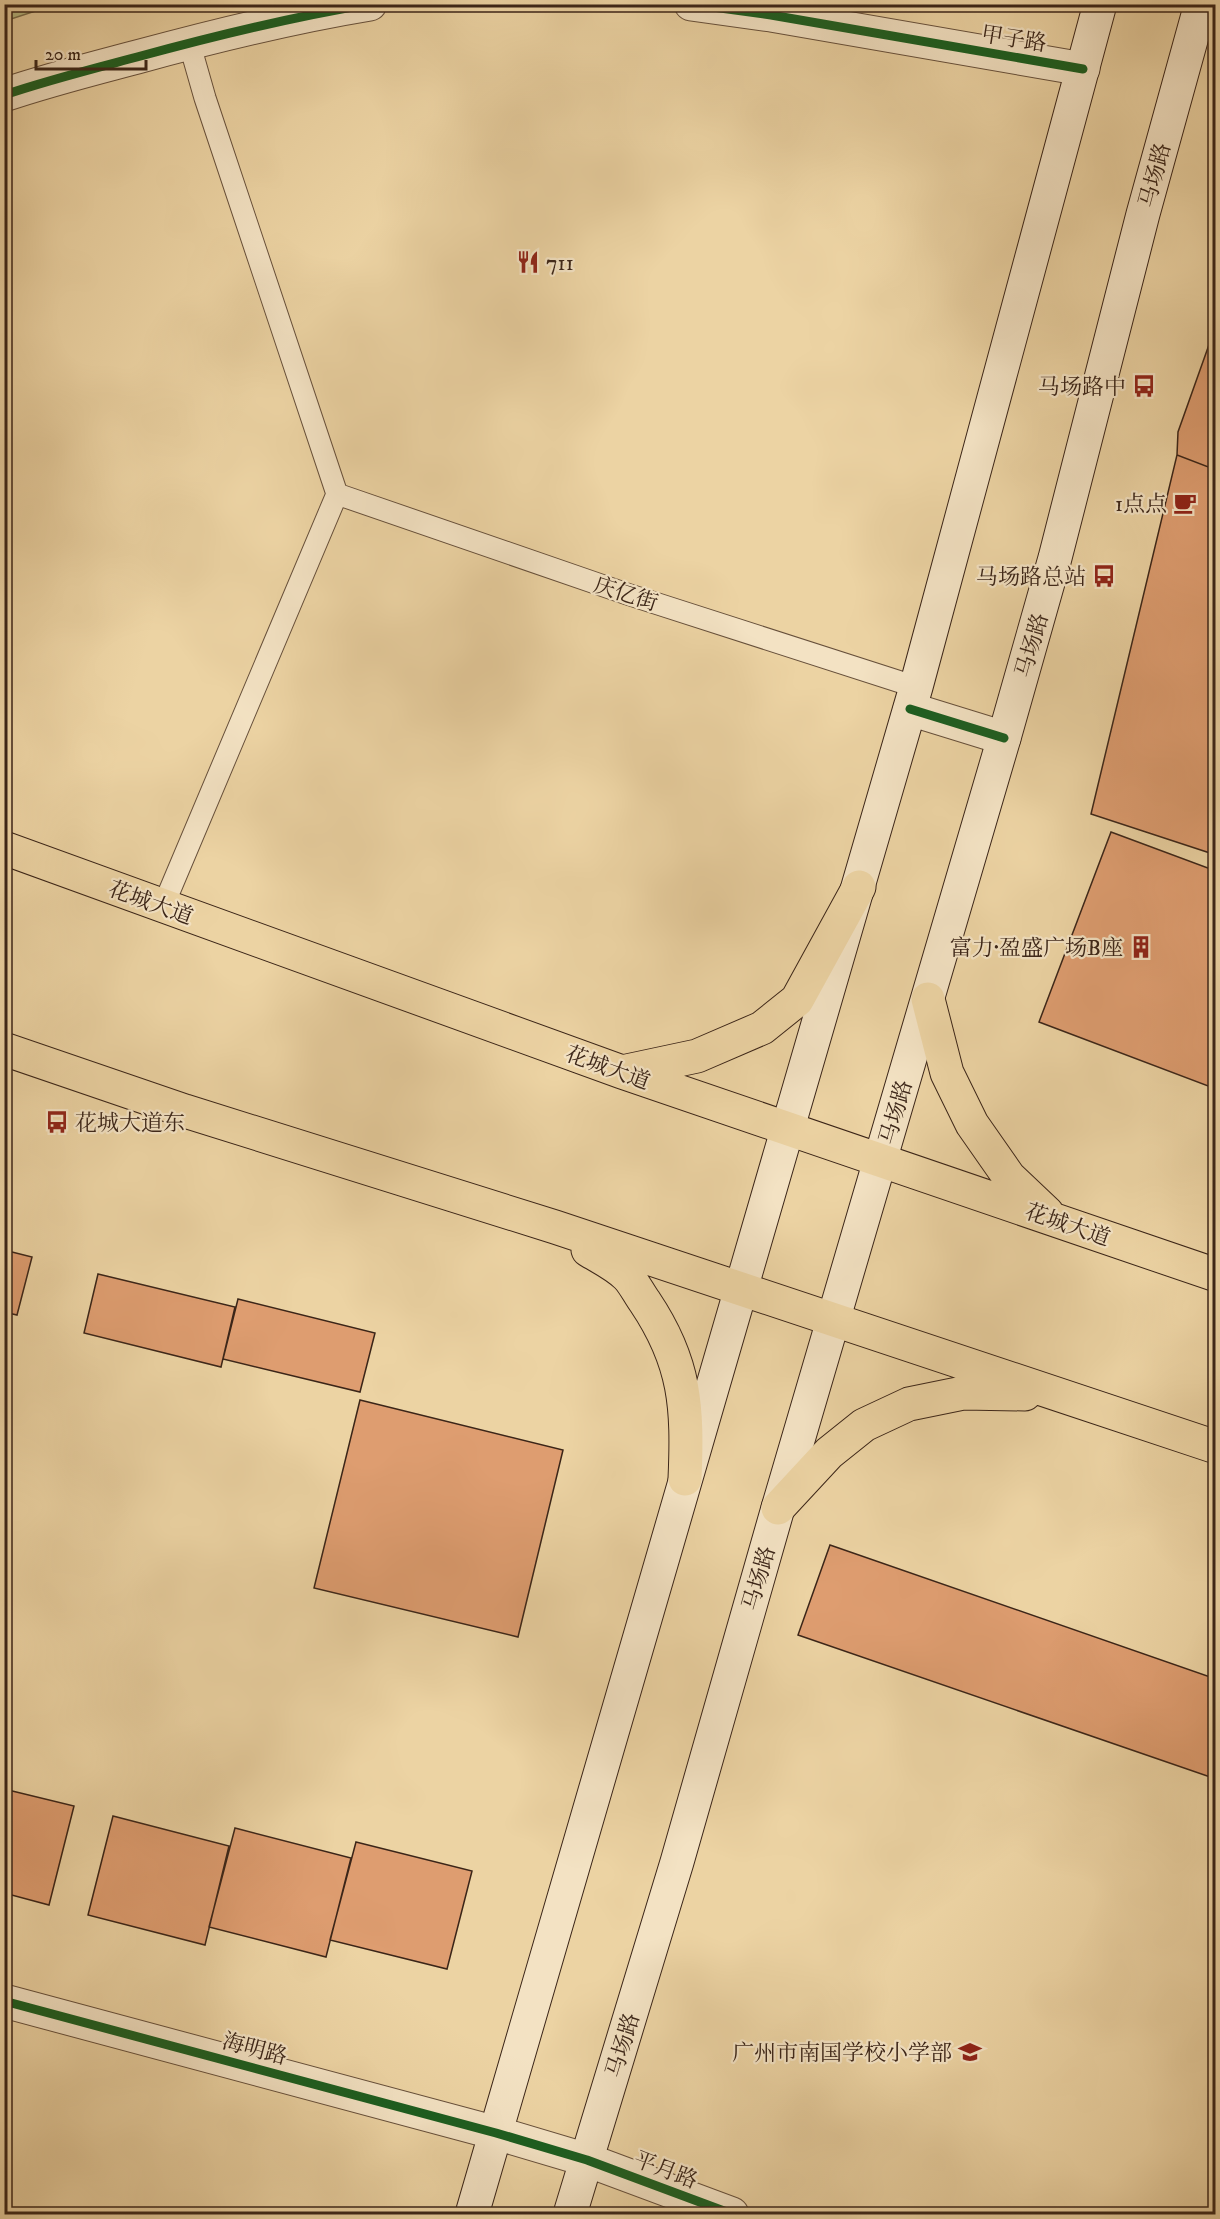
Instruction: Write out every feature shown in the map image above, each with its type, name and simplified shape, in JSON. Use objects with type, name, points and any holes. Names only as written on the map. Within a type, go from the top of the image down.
[{"type":"main road","points":[[4,95],[39,83],[237,29],[370,4]]},
{"type":"main road","name":"甲子路","points":[[691,4],[771,15],[1083,69]]},
{"type":"main road","points":[[472,2214],[913,698],[1100,4]]},
{"type":"main road","name":"马场路","points":[[570,2214],[677,1862],[778,1508],[1004,738],[1055,558],[1143,214],[1201,4]]},
{"type":"main road","points":[[913,698],[1004,738]]},
{"type":"main road","name":"花城大道","points":[[4,848],[621,1072],[1215,1275]]},
{"type":"main road","points":[[621,1072],[697,1056],[762,1028],[796,1000],[859,887]]},
{"type":"main road","points":[[928,999],[947,1073],[972,1124],[1009,1177],[1055,1220]]},
{"type":"main road","points":[[4,1049],[185,1111],[555,1227],[1215,1447]]},
{"type":"main road","points":[[555,1227],[627,1276],[660,1325],[680,1377],[685,1402],[687,1428],[685,1479]]},
{"type":"main road","points":[[778,1508],[829,1453],[864,1425],[909,1404],[963,1393],[1056,1394]]},
{"type":"main road","name":"海明路","points":[[4,2001],[496,2133],[587,2160]]},
{"type":"main road","name":"平月路","points":[[587,2160],[732,2214]]},
{"type":"lane","points":[[164,904],[337,494],[205,98],[189,42]]},
{"type":"lane","name":"庆亿街","points":[[337,494],[627,594],[913,698]]},
{"type":"green space","points":[[5,4],[54,4],[54,5],[5,21]]},
{"type":"building","points":[[1216,325],[1216,846],[1213,854],[1091,814],[1177,455],[1178,432]]},
{"type":"building","points":[[1216,325],[1216,470],[1177,455],[1178,432]]},
{"type":"building","name":"富力·盈盛广场B座","points":[[1111,832],[1216,871],[1216,1089],[1039,1022]]},
{"type":"building","points":[[4,1250],[32,1257],[17,1315],[4,1312]]},
{"type":"building","points":[[98,1274],[235,1307],[221,1367],[84,1333]]},
{"type":"building","points":[[238,1299],[375,1333],[360,1392],[223,1359]]},
{"type":"building","points":[[360,1400],[563,1450],[518,1637],[314,1588]]},
{"type":"building","points":[[830,1545],[1216,1679],[1216,1779],[798,1635]]},
{"type":"building","points":[[4,1789],[74,1806],[49,1905],[4,1893]]},
{"type":"building","points":[[113,1816],[229,1846],[205,1945],[88,1915]]},
{"type":"building","points":[[235,1828],[351,1858],[326,1957],[209,1927]]},
{"type":"building","points":[[356,1842],[472,1871],[447,1969],[330,1940]]},
{"type":"cycle path","points":[[4,95],[224,34],[370,4]]},
{"type":"cycle path","points":[[691,4],[771,15],[1083,69]]},
{"type":"cycle path","points":[[910,709],[1004,738]]},
{"type":"cycle path","points":[[4,2001],[496,2133],[587,2160],[732,2214]]},
{"type":"place","name":"711","points":[[528,262]]},
{"type":"place","name":"马场路中","points":[[1144,386]]},
{"type":"place","name":"1点点","points":[[1185,503]]},
{"type":"place","name":"马场路总站","points":[[1104,576]]},
{"type":"place","name":"富力·盈盛广场B座","points":[[1141,947]]},
{"type":"place","name":"花城大道东","points":[[57,1122]]},
{"type":"place","name":"广州市南国学校小学部","points":[[970,2052]]}]
